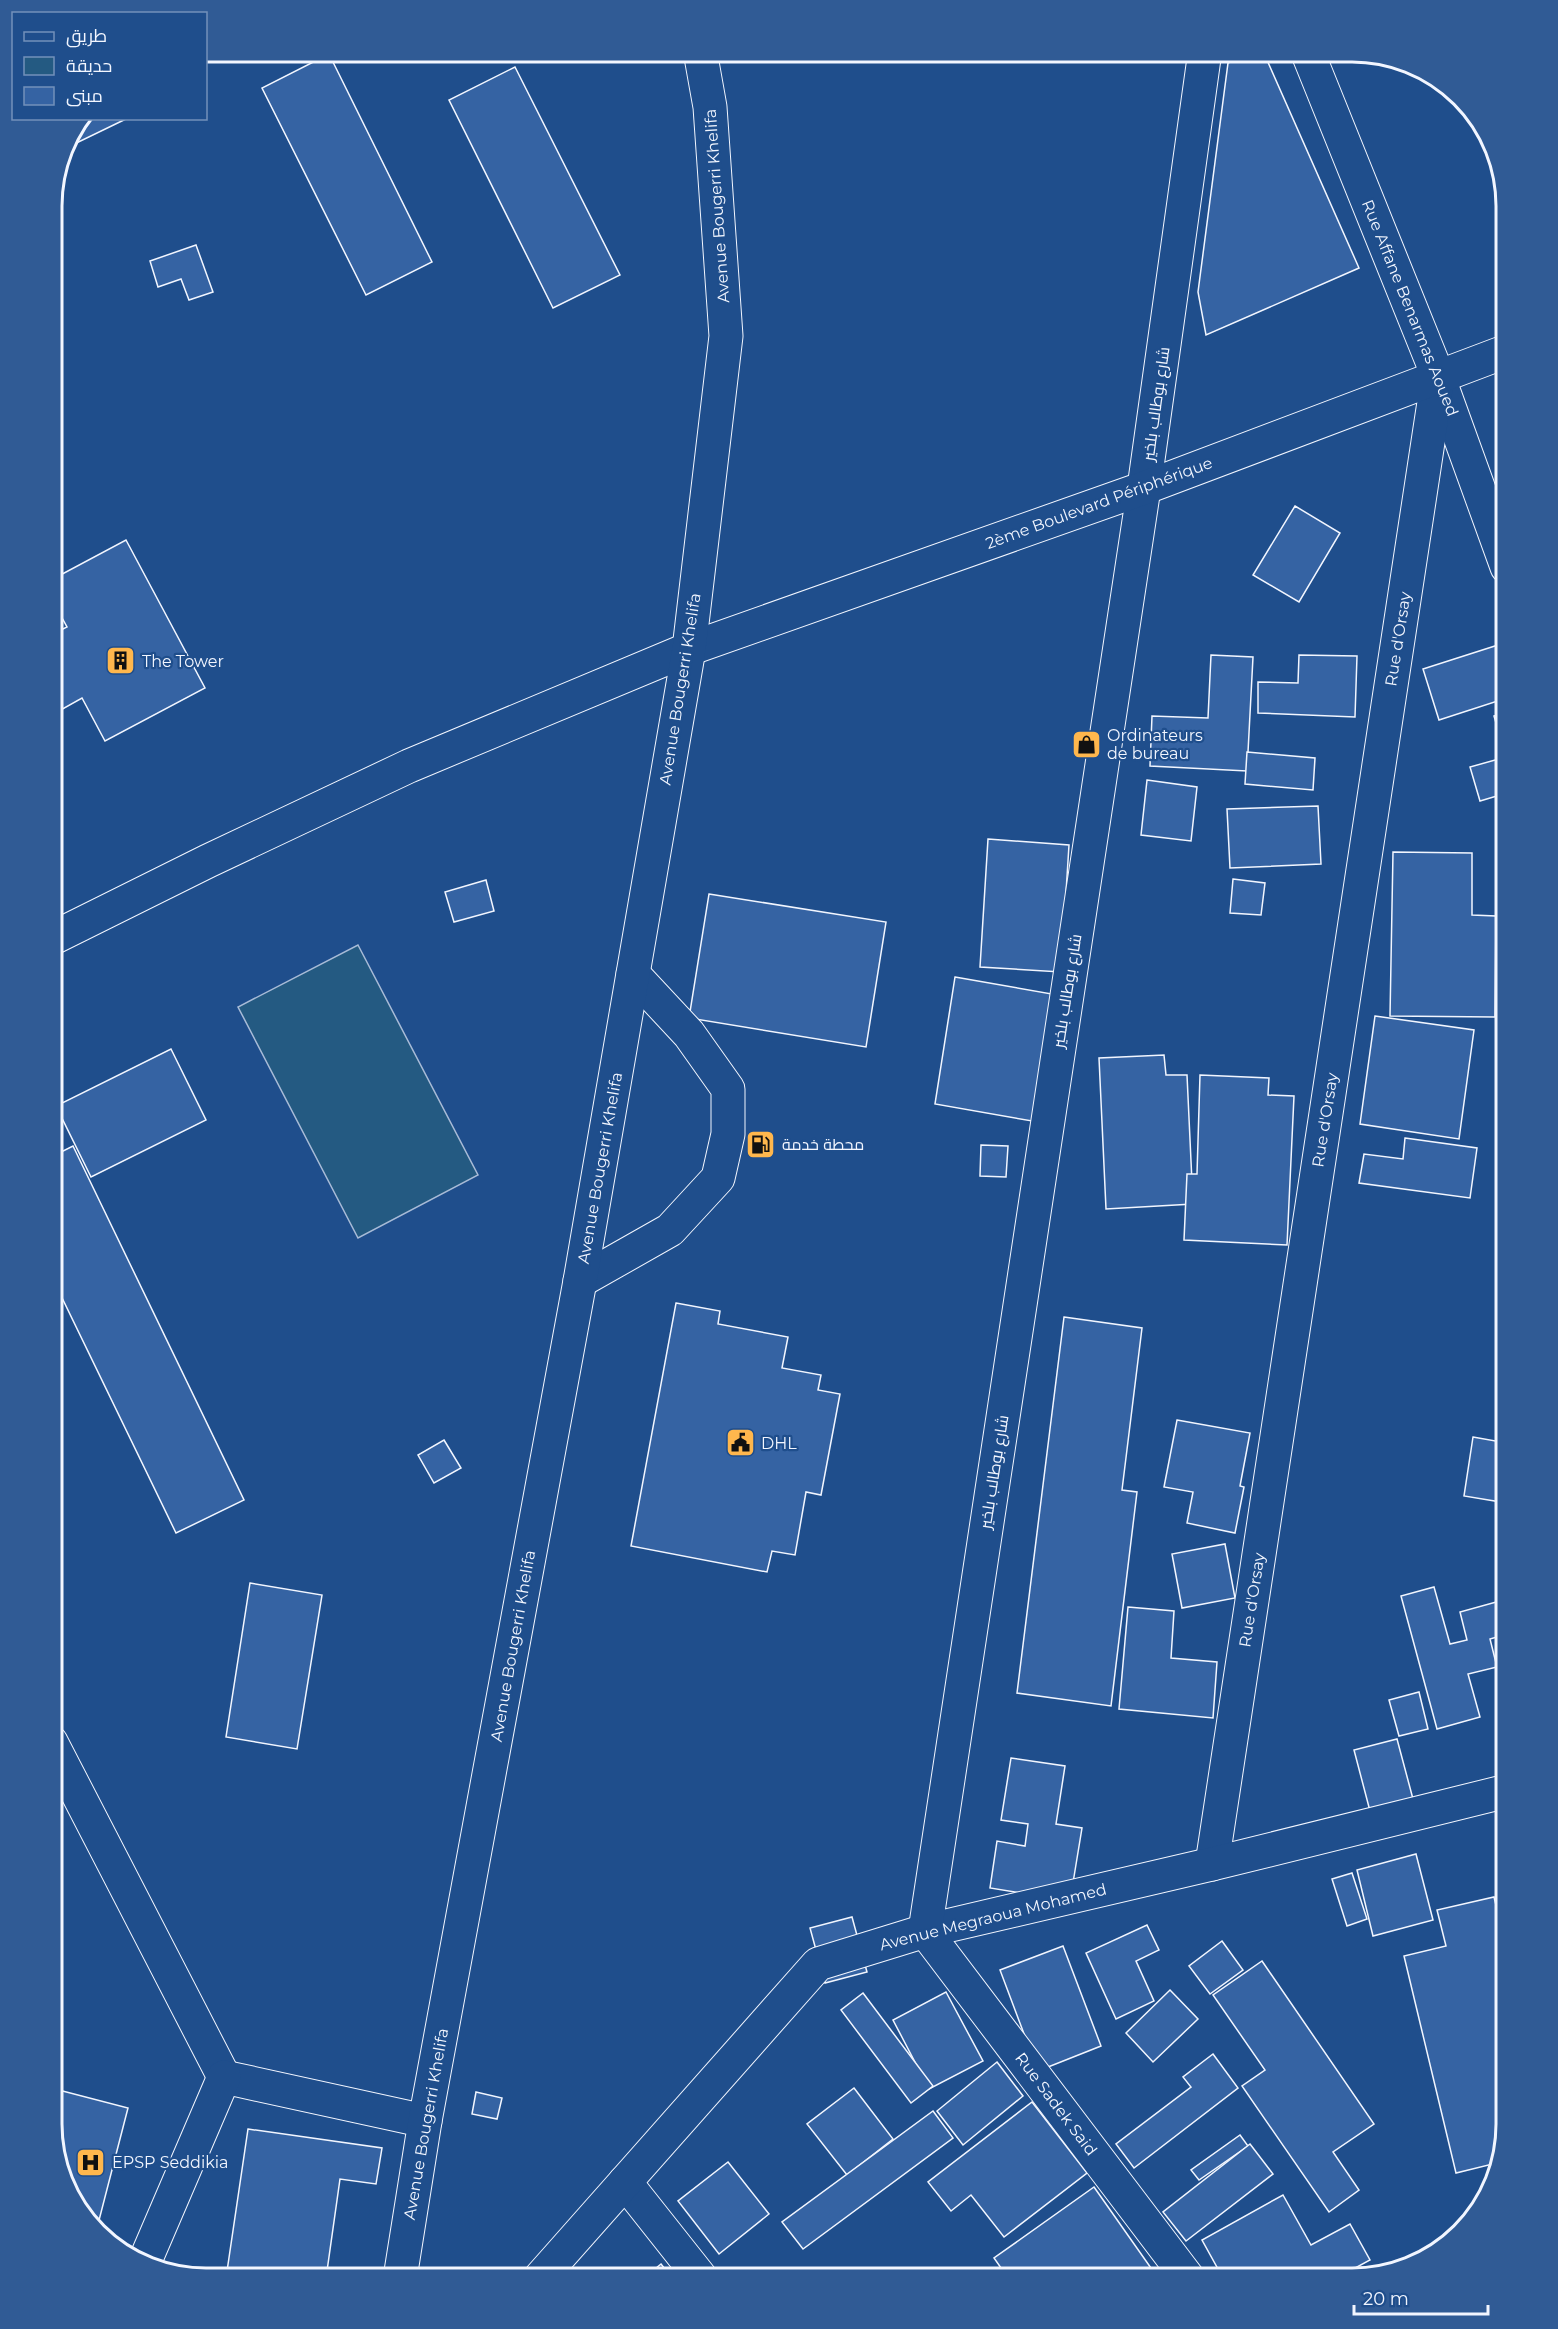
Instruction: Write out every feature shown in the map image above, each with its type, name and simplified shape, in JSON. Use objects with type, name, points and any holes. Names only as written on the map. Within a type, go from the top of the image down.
[{"type":"street","name":"Avenue Bougerri Khelifa","points":[[402,2267],[425,2121],[580,1281],[689,649],[726,336],[710,107],[702,62]]},
{"type":"street","name":"شارع بوطالب بلخير","points":[[925,1930],[1144,488],[1203,62]]},
{"type":"street","name":"Rue Affane Benarmas Aoued","points":[[1311,62],[1438,376],[1496,537]]},
{"type":"street","name":"2ème Boulevard Périphérique","points":[[62,934],[208,861],[409,766],[689,649],[1144,488],[1496,355]]},
{"type":"street","name":"Rue d'Orsay","points":[[1212,1864],[1438,376]]},
{"type":"street","points":[[580,1281],[670,1230],[718,1178],[728,1134],[728,1089],[688,1034],[633,974]]},
{"type":"street","points":[[62,1763],[224,2077]]},
{"type":"street","name":"Avenue Megraoua Mohamed","points":[[549,2267],[818,1964],[925,1930],[1212,1864],[1496,1794]]},
{"type":"street","name":"Rue Sadek Said","points":[[925,1930],[1180,2268]]},
{"type":"street","points":[[224,2077],[425,2121]]},
{"type":"street","points":[[147,2255],[224,2077]]},
{"type":"street","points":[[625,2182],[693,2267]]},
{"type":"green space","points":[[358,945],[478,1175],[358,1238],[238,1007]]},
{"type":"building","points":[[313,62],[333,62],[432,262],[366,295],[262,88]]},
{"type":"building","points":[[1268,62],[1359,268],[1206,335],[1198,292],[1228,63]]},
{"type":"building","points":[[515,67],[620,275],[553,308],[449,100]]},
{"type":"building","points":[[90,120],[124,120],[75,143]]},
{"type":"building","points":[[196,245],[213,292],[189,300],[181,279],[158,287],[150,261]]},
{"type":"building","points":[[1295,506],[1340,533],[1299,602],[1253,575]]},
{"type":"building","name":"The Tower","points":[[126,540],[205,688],[105,741],[82,698],[62,709],[62,630],[67,627],[62,618],[62,574]]},
{"type":"building","points":[[1496,646],[1496,702],[1439,720],[1423,669]]},
{"type":"building","points":[[1211,655],[1253,657],[1247,771],[1150,766],[1152,716],[1208,718]]},
{"type":"building","points":[[1299,655],[1357,656],[1355,717],[1258,713],[1258,682],[1298,683]]},
{"type":"building","points":[[1247,752],[1315,758],[1313,790],[1245,784]]},
{"type":"building","points":[[1496,760],[1496,796],[1480,801],[1470,767]]},
{"type":"building","points":[[1147,780],[1197,787],[1191,841],[1141,835]]},
{"type":"building","points":[[1318,806],[1321,864],[1230,868],[1227,809]]},
{"type":"building","points":[[988,839],[1069,845],[1061,972],[980,967]]},
{"type":"building","points":[[1393,852],[1472,853],[1472,915],[1496,916],[1495,1017],[1390,1016]]},
{"type":"building","points":[[1233,879],[1265,883],[1261,915],[1230,913]]},
{"type":"building","points":[[486,880],[494,911],[454,922],[445,892]]},
{"type":"building","points":[[709,894],[886,922],[866,1047],[689,1018]]},
{"type":"building","points":[[955,977],[1052,994],[1032,1121],[935,1104]]},
{"type":"building","points":[[1375,1016],[1474,1030],[1459,1139],[1360,1124]]},
{"type":"building","points":[[171,1049],[206,1120],[91,1177],[62,1118],[62,1103]]},
{"type":"building","points":[[1164,1055],[1166,1075],[1187,1075],[1193,1204],[1106,1209],[1099,1058]]},
{"type":"building","points":[[1200,1075],[1269,1078],[1268,1095],[1294,1096],[1287,1245],[1184,1240],[1187,1174],[1197,1174]]},
{"type":"building","points":[[1405,1138],[1477,1148],[1470,1198],[1359,1183],[1364,1154],[1403,1159]]},
{"type":"building","points":[[981,1145],[1008,1146],[1006,1177],[980,1176]]},
{"type":"building","points":[[73,1146],[244,1500],[176,1533],[62,1298],[62,1152]]},
{"type":"building","name":"DHL","points":[[676,1303],[720,1311],[718,1324],[788,1337],[782,1368],[821,1375],[818,1390],[840,1394],[821,1495],[806,1492],[795,1555],[772,1551],[767,1572],[631,1546]]},
{"type":"building","points":[[1064,1317],[1142,1328],[1122,1490],[1137,1492],[1111,1706],[1017,1693]]},
{"type":"building","points":[[1177,1420],[1250,1433],[1240,1486],[1244,1487],[1235,1533],[1187,1523],[1193,1492],[1164,1487]]},
{"type":"building","points":[[1473,1437],[1496,1441],[1496,1501],[1464,1496]]},
{"type":"building","points":[[444,1440],[461,1468],[434,1483],[418,1455]]},
{"type":"building","points":[[1225,1544],[1235,1598],[1182,1608],[1172,1554]]},
{"type":"building","points":[[250,1583],[322,1595],[297,1749],[226,1737]]},
{"type":"building","points":[[1434,1587],[1450,1644],[1467,1640],[1460,1612],[1496,1602],[1496,1637],[1490,1639],[1496,1667],[1468,1674],[1480,1717],[1437,1729],[1401,1596]]},
{"type":"building","points":[[1128,1607],[1174,1611],[1171,1658],[1217,1662],[1213,1718],[1119,1709]]},
{"type":"building","points":[[1419,1692],[1428,1729],[1399,1736],[1389,1700]]},
{"type":"building","points":[[1397,1739],[1413,1799],[1370,1811],[1354,1750]]},
{"type":"building","points":[[1011,1758],[1065,1766],[1056,1824],[1082,1828],[1070,1901],[990,1888],[997,1841],[1025,1846],[1028,1824],[1001,1820]]},
{"type":"building","points":[[1416,1854],[1433,1920],[1373,1936],[1357,1870]]},
{"type":"building","points":[[1352,1873],[1367,1919],[1347,1926],[1332,1879]]},
{"type":"building","points":[[1494,1897],[1496,1905],[1495,2143],[1491,2165],[1456,2173],[1404,1956],[1446,1946],[1437,1910]]},
{"type":"building","points":[[852,1917],[867,1972],[825,1983],[810,1928]]},
{"type":"building","points":[[1147,1925],[1159,1950],[1136,1961],[1154,2001],[1116,2019],[1086,1953]]},
{"type":"building","points":[[1222,1941],[1243,1970],[1210,1994],[1189,1966]]},
{"type":"building","points":[[1063,1946],[1101,2046],[1038,2071],[1000,1970]]},
{"type":"building","points":[[1262,1961],[1374,2124],[1333,2152],[1359,2190],[1329,2212],[1242,2086],[1265,2070],[1213,1995]]},
{"type":"building","points":[[1170,1990],[1198,2019],[1153,2062],[1126,2033]]},
{"type":"building","points":[[946,1992],[983,2061],[929,2089],[893,2020]]},
{"type":"building","points":[[863,1993],[933,2086],[911,2103],[841,2010]]},
{"type":"building","points":[[1213,2054],[1238,2088],[1134,2168],[1116,2144],[1191,2087],[1183,2077]]},
{"type":"building","points":[[997,2062],[1023,2096],[963,2145],[937,2111]]},
{"type":"building","points":[[854,2088],[893,2139],[847,2175],[807,2124]]},
{"type":"building","name":"EPSP Seddikia","points":[[62,2091],[128,2108],[99,2220],[81,2196],[66,2161],[63,2143]]},
{"type":"building","points":[[476,2092],[502,2098],[497,2119],[472,2114]]},
{"type":"building","points":[[1032,2102],[1087,2173],[1004,2237],[971,2195],[951,2211],[928,2182]]},
{"type":"building","points":[[933,2111],[953,2138],[803,2249],[782,2222]]},
{"type":"building","points":[[248,2129],[382,2148],[376,2184],[340,2179],[328,2267],[228,2267]]},
{"type":"building","points":[[1240,2135],[1248,2146],[1199,2180],[1191,2170]]},
{"type":"building","points":[[1250,2144],[1273,2174],[1186,2241],[1163,2212]]},
{"type":"building","points":[[728,2162],[769,2214],[719,2254],[678,2201]]},
{"type":"building","points":[[1094,2187],[1151,2268],[1001,2268],[994,2258]]},
{"type":"building","points":[[1283,2195],[1311,2245],[1350,2224],[1370,2260],[1353,2268],[1217,2268],[1202,2240]]},
{"type":"place","name":"The Tower","points":[[121,661]]},
{"type":"place","name":"Ordinateurs de bureau","points":[[1086,744]]},
{"type":"place","name":"محطة خدمة","points":[[761,1144]]},
{"type":"place","name":"DHL","points":[[740,1443]]},
{"type":"place","name":"EPSP Seddikia","points":[[91,2162]]}]
